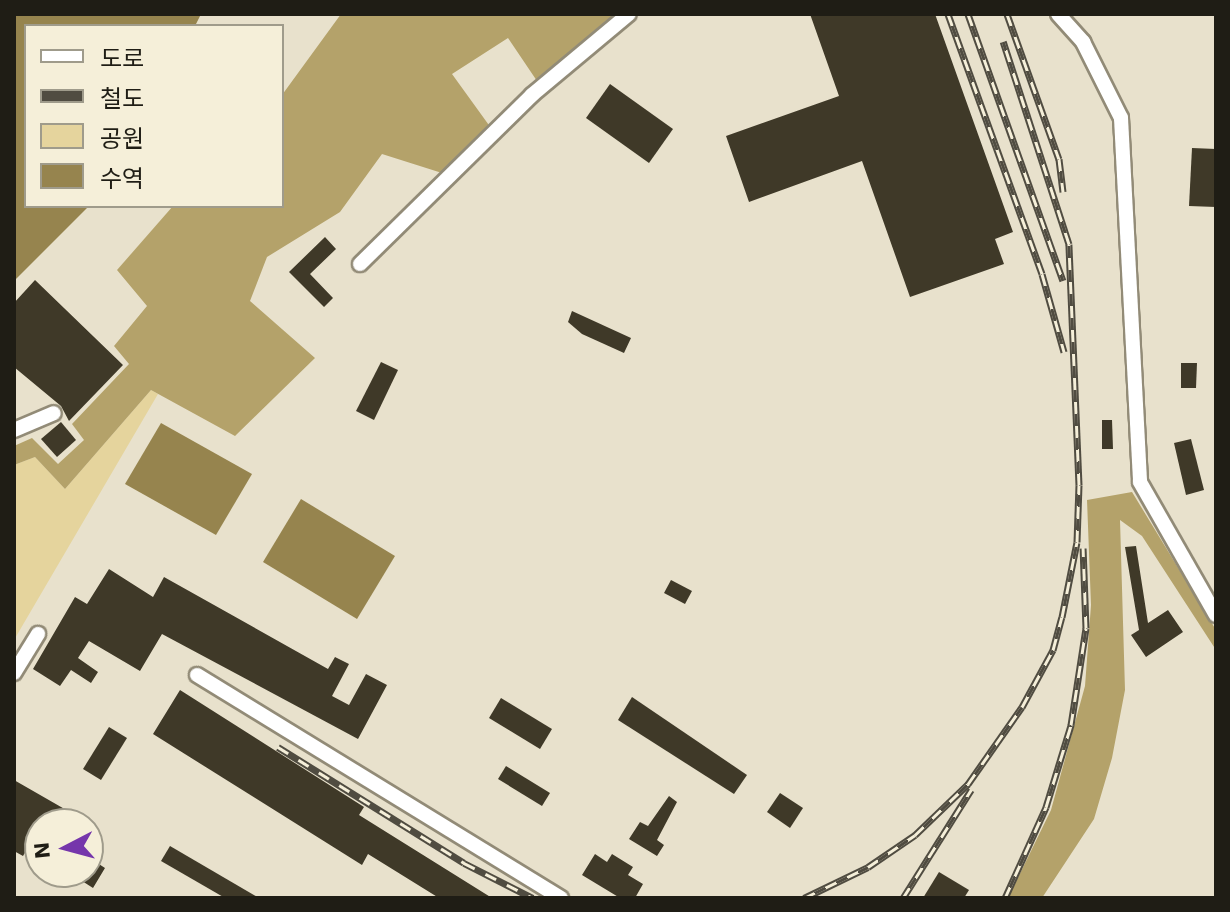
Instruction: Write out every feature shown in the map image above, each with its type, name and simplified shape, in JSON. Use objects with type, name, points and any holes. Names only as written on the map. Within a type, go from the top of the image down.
[{"type":"street","points":[[360,264],[532,95],[629,14]]},
{"type":"street","points":[[1058,14],[1083,42],[1121,118],[1131,213],[1140,482],[1216,615]]},
{"type":"street","points":[[14,430],[54,413]]},
{"type":"street","points":[[14,673],[38,634]]},
{"type":"street","points":[[197,675],[561,898]]},
{"type":"green space","points":[[151,390],[158,394],[14,640],[14,465],[35,457],[65,489]]},
{"type":"shaded area","points":[[341,14],[617,14],[537,81],[508,38],[452,74],[491,128],[442,173],[382,154],[340,212],[267,257],[250,301],[315,358],[235,436],[151,390],[65,489],[35,457],[14,465],[14,446],[32,438],[58,464],[84,440],[72,424],[129,364],[114,346],[147,306],[117,270],[171,208],[284,208],[284,92]]},
{"type":"shaded area","points":[[1132,492],[1216,630],[1216,650],[1142,536],[1120,520],[1125,690],[1112,758],[1094,819],[1042,898],[1008,898],[1051,810],[1085,686],[1091,605],[1087,500]]},
{"type":"water","points":[[14,14],[201,14],[196,24],[24,24],[24,208],[87,208],[14,281]]},
{"type":"water","points":[[161,423],[252,474],[216,535],[125,484]]},
{"type":"water","points":[[301,499],[395,556],[357,619],[263,562]]},
{"type":"building","points":[[810,14],[935,14],[1013,232],[995,239],[1004,264],[910,297],[862,161],[749,202],[726,136],[839,96]]},
{"type":"building","points":[[610,84],[673,129],[649,163],[586,118]]},
{"type":"building","points":[[1192,148],[1216,149],[1216,207],[1189,206]]},
{"type":"building","points":[[325,237],[336,249],[310,274],[333,298],[324,307],[289,272]]},
{"type":"building","points":[[35,280],[123,365],[69,421],[61,406],[14,367],[14,303]]},
{"type":"building","points":[[572,311],[631,338],[624,353],[582,334],[568,322]]},
{"type":"building","points":[[381,362],[398,370],[374,420],[356,411]]},
{"type":"building","points":[[1181,363],[1197,363],[1196,388],[1181,388]]},
{"type":"building","points":[[1102,420],[1112,420],[1113,449],[1102,449]]},
{"type":"building","points":[[61,422],[76,440],[57,457],[41,439]]},
{"type":"building","points":[[1191,439],[1204,490],[1186,495],[1174,443]]},
{"type":"building","points":[[1136,546],[1148,623],[1168,610],[1183,632],[1146,657],[1131,635],[1139,630],[1125,547]]},
{"type":"building","points":[[109,569],[153,597],[164,577],[328,669],[335,657],[349,664],[332,696],[349,705],[366,674],[387,685],[358,739],[162,634],[140,671],[89,641],[78,658],[98,672],[91,683],[71,670],[60,686],[33,669],[75,597],[87,604]]},
{"type":"building","points":[[671,580],[692,591],[685,604],[664,593]]},
{"type":"building","points":[[180,690],[364,807],[359,815],[492,898],[439,898],[368,854],[362,865],[153,734]]},
{"type":"building","points":[[632,697],[747,775],[734,794],[618,720]]},
{"type":"building","points":[[501,698],[552,729],[540,749],[489,718]]},
{"type":"building","points":[[109,727],[127,738],[101,780],[83,769]]},
{"type":"building","points":[[506,766],[550,793],[542,806],[498,779]]},
{"type":"building","points":[[14,780],[63,808],[24,808],[24,854],[14,851]]},
{"type":"building","points":[[780,793],[803,808],[790,828],[767,812]]},
{"type":"building","points":[[669,796],[677,802],[657,840],[664,845],[657,856],[629,839],[640,822],[648,826]]},
{"type":"building","points":[[170,846],[259,898],[225,898],[161,861]]},
{"type":"building","points":[[595,854],[607,862],[612,854],[633,867],[628,875],[643,884],[635,898],[620,898],[582,875]]},
{"type":"building","points":[[939,872],[969,890],[964,898],[923,898]]},
{"type":"railway","points":[[948,14],[1042,274],[1064,352]]},
{"type":"railway","points":[[968,14],[1063,281]]},
{"type":"railway","points":[[1007,14],[1059,159],[1063,192]]},
{"type":"railway","points":[[804,898],[868,867],[915,835],[968,784],[1022,707],[1053,650],[1062,617],[1077,542],[1079,485],[1069,244],[1003,41]]},
{"type":"railway","points":[[1005,898],[1046,807],[1071,725],[1086,628],[1083,548]]},
{"type":"railway","points":[[278,747],[464,863],[533,898]]},
{"type":"railway","points":[[903,898],[971,790]]}]
